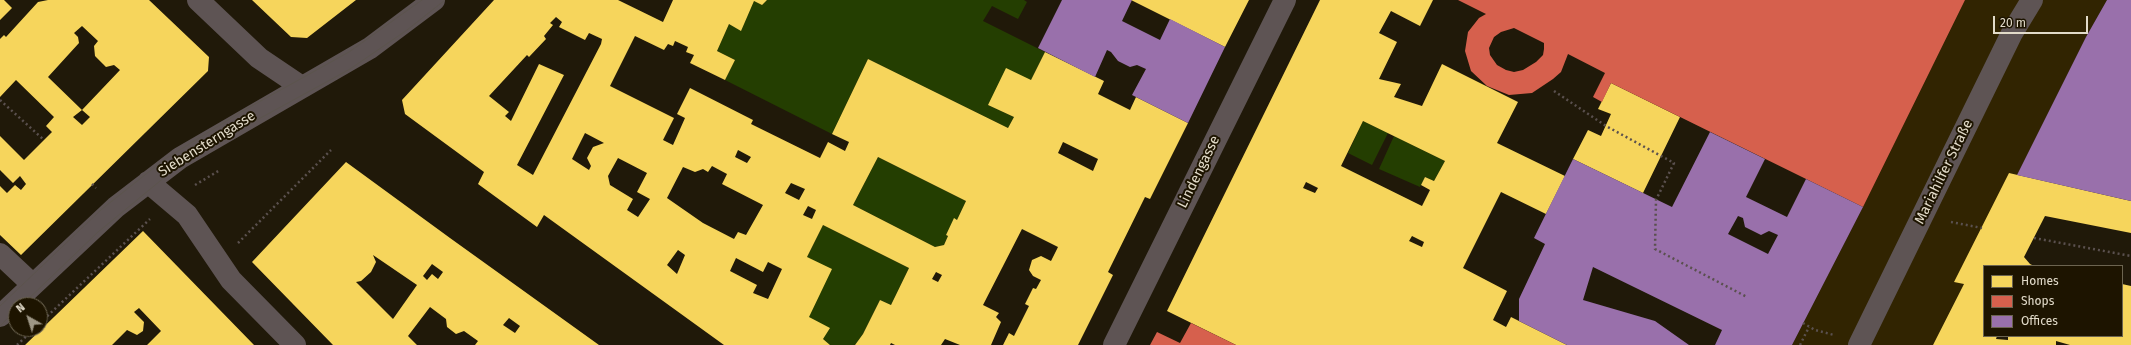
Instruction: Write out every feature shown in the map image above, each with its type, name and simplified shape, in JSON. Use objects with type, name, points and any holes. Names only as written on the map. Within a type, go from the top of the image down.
[{"type":"street","points":[[198,0],[259,58],[302,87]]},
{"type":"street","name":"Siebensterngasse","points":[[0,316],[91,229],[180,158],[212,138],[370,48],[434,0]]},
{"type":"street","name":"Lindengasse","points":[[1114,345],[1285,0]]},
{"type":"street","name":"Mariahilfer Straße","points":[[1859,345],[2012,33],[2032,0]]},
{"type":"street","points":[[148,182],[186,215],[218,263],[232,280],[295,345]]},
{"type":"street","points":[[0,254],[33,285]]},
{"type":"path","points":[[1554,91],[1606,126],[1674,163],[1656,200],[1655,249],[1746,296]]},
{"type":"path","points":[[0,100],[44,140]]},
{"type":"path","points":[[218,263],[331,150]]},
{"type":"path","points":[[2034,238],[2131,256]]},
{"type":"path","points":[[1803,323],[1809,327],[1836,336]]},
{"type":"path","points":[[1800,345],[1809,327]]},
{"type":"path","points":[[17,345],[26,337]]},
{"type":"shaded area","points":[[1965,0],[2107,0],[2086,37],[2017,175],[2009,173],[1964,284],[1933,345],[1792,345],[1863,207]]},
{"type":"green space","points":[[767,0],[1024,0],[1027,2],[1018,19],[992,6],[983,21],[1045,52],[1031,80],[988,105],[1014,117],[1008,128],[868,59],[832,134],[725,80],[735,60],[717,51],[729,24],[741,30],[754,1],[762,5]]},
{"type":"green space","points":[[1363,121],[1388,133],[1372,165],[1348,153]]},
{"type":"green space","points":[[1394,136],[1445,161],[1434,181],[1425,177],[1420,187],[1379,169]]},
{"type":"green space","points":[[878,157],[966,201],[957,220],[954,219],[946,235],[948,236],[944,245],[935,247],[853,205]]},
{"type":"green space","points":[[823,225],[909,268],[891,305],[880,300],[863,334],[855,345],[830,345],[823,339],[809,317],[807,257]]},
{"type":"building: Homes","points":[[0,0],[4,0],[12,8],[0,20]]},
{"type":"building: Homes","points":[[48,0],[149,0],[209,57],[208,71],[21,255],[0,235],[0,186],[7,193],[15,185],[21,190],[26,184],[20,176],[13,183],[0,170],[0,136],[24,160],[52,132],[46,126],[54,117],[16,80],[0,97],[0,39],[4,35],[6,37],[38,2]],"holes":[[[82,26],[98,41],[94,46],[95,56],[106,67],[114,65],[120,70],[82,110],[48,77],[79,43],[78,37],[74,33]],[[82,110],[90,117],[82,125],[73,117]]]},
{"type":"building: Homes","points":[[252,0],[356,0],[307,38],[291,37]]},
{"type":"building: Homes","points":[[494,0],[618,0],[663,22],[673,0],[767,0],[762,5],[754,1],[741,31],[729,24],[717,51],[735,60],[725,80],[690,63],[694,55],[686,52],[688,47],[675,41],[673,46],[668,44],[664,50],[635,36],[610,86],[674,118],[663,140],[673,145],[685,118],[677,114],[690,88],[753,120],[751,124],[820,158],[828,142],[845,151],[849,142],[832,134],[868,59],[1008,128],[1014,117],[988,105],[1006,68],[1031,80],[1045,52],[1104,81],[1098,94],[1130,110],[1136,97],[1188,123],[1150,199],[1145,197],[1108,272],[1113,275],[1078,345],[1003,345],[1009,333],[1014,336],[1029,306],[1025,304],[1033,288],[1036,289],[1041,280],[1033,276],[1029,270],[1032,260],[1041,256],[1051,261],[1058,247],[1022,229],[983,305],[999,313],[996,317],[1001,322],[991,345],[960,345],[945,339],[941,345],[895,345],[891,343],[890,345],[855,345],[863,334],[880,300],[891,305],[909,268],[823,225],[807,257],[832,269],[809,317],[830,328],[823,339],[830,345],[724,345],[544,215],[537,227],[478,184],[484,172],[405,114],[402,100]],"holes":[[[556,17],[562,22],[559,27],[585,40],[589,33],[602,39],[601,44],[533,175],[517,165],[564,75],[539,64],[511,121],[505,116],[509,112],[489,96],[527,55],[529,57],[546,39],[544,36],[553,25],[550,23]],[[585,133],[604,143],[593,147],[587,158],[591,166],[589,170],[572,159]],[[1063,142],[1098,159],[1093,171],[1058,153]],[[738,150],[751,157],[747,163],[735,157]],[[878,157],[966,201],[957,220],[954,218],[946,235],[948,236],[944,245],[935,247],[853,205]],[[618,158],[647,173],[637,192],[650,199],[638,217],[627,210],[633,199],[610,185],[608,176]],[[712,166],[727,174],[722,184],[763,205],[746,235],[738,232],[734,239],[703,223],[667,198],[683,167],[695,172],[703,169],[708,172]],[[791,183],[805,189],[799,200],[785,193]],[[808,206],[816,210],[812,219],[803,215]],[[678,250],[685,255],[677,274],[667,265]],[[736,258],[763,272],[768,262],[782,269],[768,299],[753,293],[757,285],[730,271]],[[936,272],[942,275],[938,282],[932,279]]]},
{"type":"building: Homes","points":[[1131,0],[1249,0],[1225,47]]},
{"type":"building: Homes","points":[[1320,0],[1433,0],[1420,26],[1391,11],[1379,33],[1397,42],[1379,79],[1401,84],[1394,97],[1422,106],[1442,64],[1518,102],[1497,143],[1565,176],[1546,214],[1501,192],[1463,268],[1507,291],[1493,320],[1506,327],[1511,317],[1567,345],[1236,345],[1167,311]],"holes":[[[1363,121],[1445,161],[1434,181],[1425,177],[1421,185],[1430,190],[1422,206],[1341,166]],[[1306,182],[1318,188],[1315,193],[1303,188]],[[1412,236],[1424,242],[1422,247],[1409,241]]]},
{"type":"building: Homes","points":[[1611,83],[1680,117],[1643,193],[1573,159],[1588,130],[1601,136],[1611,114],[1598,109]]},
{"type":"building: Homes","points":[[346,162],[599,345],[475,345],[478,341],[464,331],[456,334],[447,327],[446,319],[430,307],[408,336],[417,345],[333,345],[252,262]],"holes":[[[373,255],[417,285],[393,319],[356,282],[361,281],[371,272],[376,262]],[[432,264],[443,272],[438,279],[432,274],[427,280],[423,276]],[[509,318],[520,326],[515,333],[503,325]]]},
{"type":"building: Homes","points":[[2009,173],[2131,201],[2131,233],[2045,216],[2024,257],[2032,265],[1983,265],[1983,337],[1997,337],[1996,339],[2008,340],[2008,337],[2123,337],[2123,284],[2131,286],[2131,345],[2070,345],[2056,341],[2056,345],[1933,345],[1964,284],[1954,282]]},
{"type":"building: Homes","points":[[143,231],[254,345],[147,345],[161,331],[139,308],[134,312],[144,322],[143,331],[137,335],[127,330],[112,345],[25,345],[33,337],[48,337],[48,323]]},
{"type":"building: Shops","points":[[1458,0],[1965,0],[1863,207],[1611,83],[1602,102],[1593,97],[1605,73],[1568,54],[1561,72],[1532,93],[1509,95],[1487,86],[1471,71],[1465,51],[1468,32],[1479,18],[1486,14]],"holes":[[[1514,28],[1544,43],[1543,55],[1536,62],[1523,70],[1514,72],[1506,70],[1497,65],[1490,55],[1489,48],[1494,37],[1501,32]]]},
{"type":"building: Shops","points":[[1191,323],[1236,345],[1150,345],[1157,332],[1180,343]]},
{"type":"building: Offices","points":[[1062,0],[1132,0],[1122,21],[1160,40],[1170,19],[1225,47],[1188,123],[1132,95],[1146,69],[1137,65],[1130,67],[1118,61],[1111,52],[1107,50],[1095,77],[1038,48]]},
{"type":"building: Offices","points":[[2107,0],[2131,0],[2131,201],[2017,175],[2086,37]]},
{"type":"building: Offices","points":[[1710,132],[1765,159],[1746,197],[1787,217],[1806,179],[1863,207],[1792,345],[1715,345],[1722,330],[1593,267],[1583,300],[1655,321],[1689,345],[1567,345],[1519,321],[1519,299],[1545,244],[1534,238],[1573,159],[1672,207]],"holes":[[[1738,216],[1743,218],[1745,227],[1761,235],[1769,231],[1778,235],[1768,254],[1728,234]]]},
{"type":"tram line","points":[[0,306],[102,209],[165,159],[241,112],[349,52],[422,0]]},
{"type":"tram line","points":[[30,297],[98,232],[171,172],[213,144],[350,69],[407,30],[445,0]]},
{"type":"tram line","points":[[0,326],[8,318]]}]
